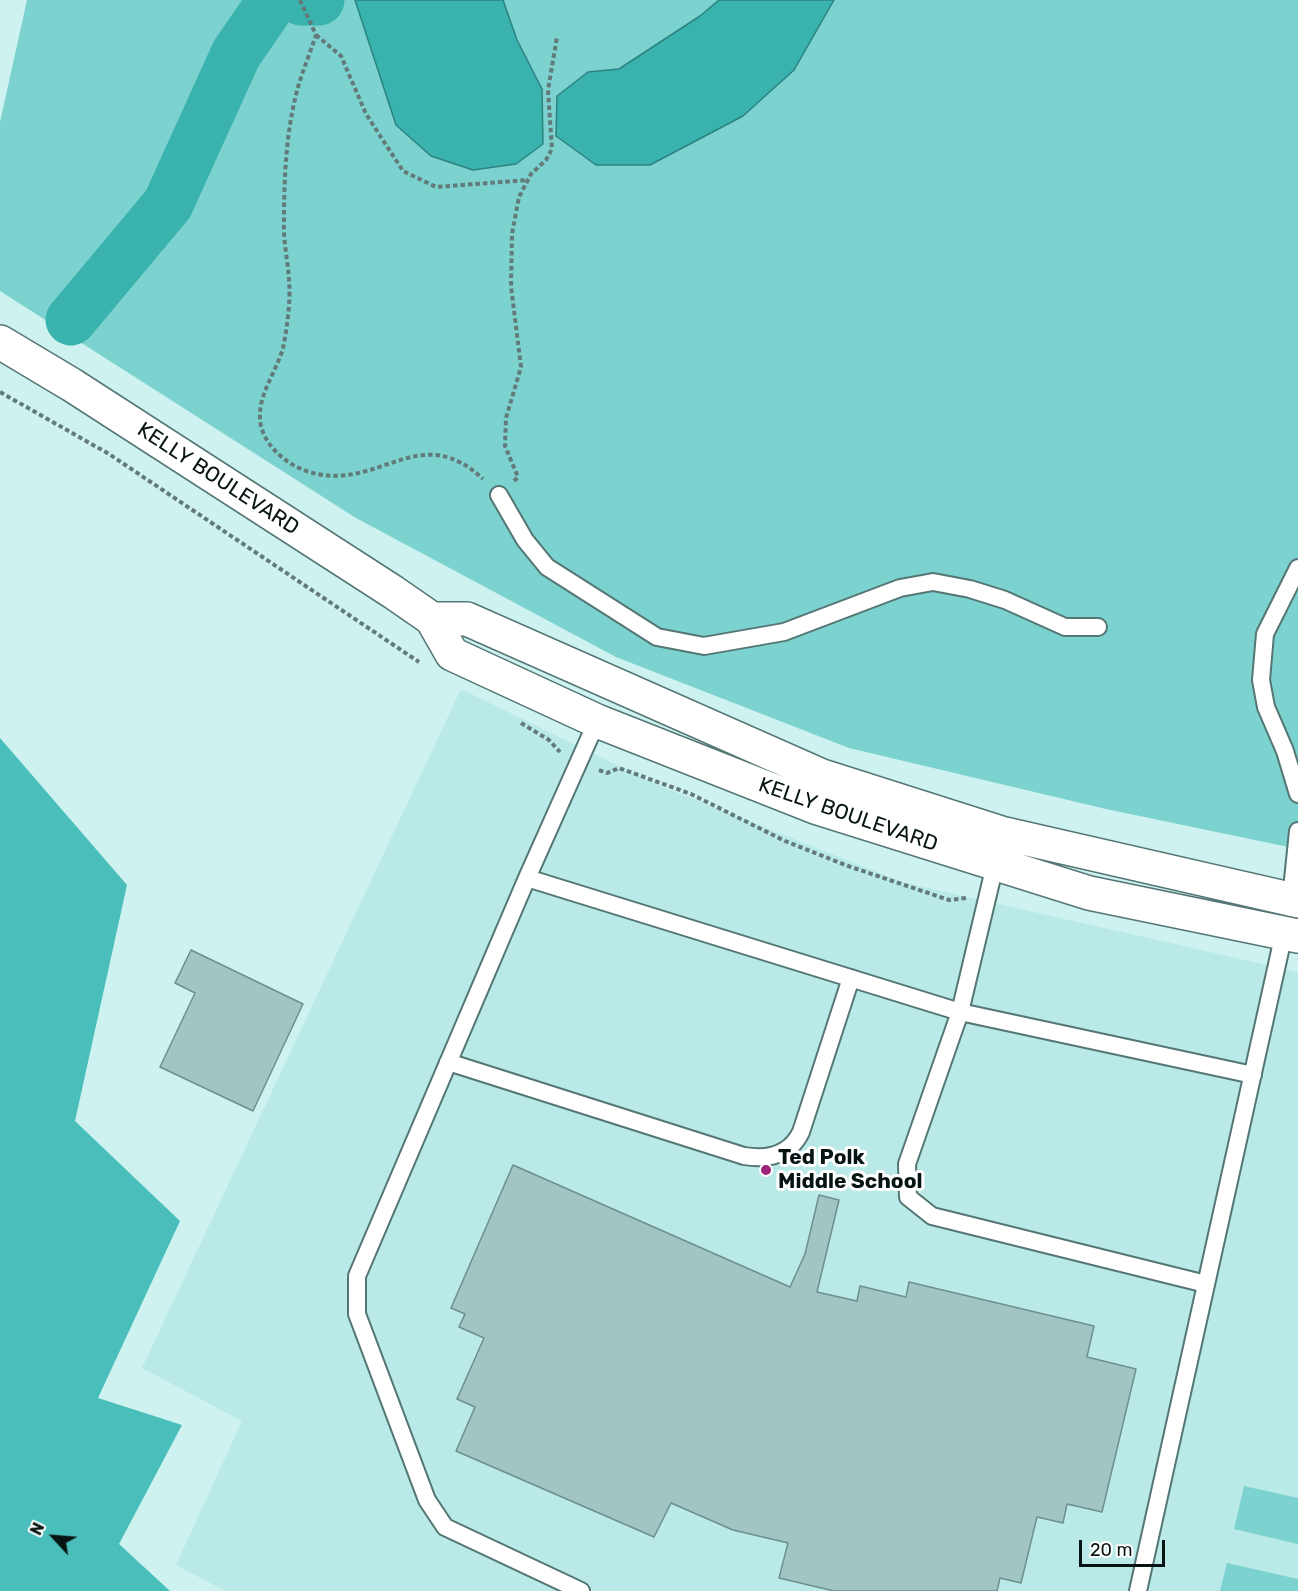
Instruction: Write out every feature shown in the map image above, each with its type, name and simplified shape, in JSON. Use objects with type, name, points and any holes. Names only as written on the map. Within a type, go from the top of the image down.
[{"type":"street","name":"KELLY BOULEVARD","points":[[0,342],[72,385],[432,619],[452,654],[597,721],[815,807],[995,865],[1089,893],[1291,935]]},
{"type":"street","name":"KELLY BOULEVARD","points":[[432,619],[467,620],[822,776],[1001,833],[1295,900]]},
{"type":"street","points":[[1291,935],[1295,900]]},
{"type":"lane","points":[[499,495],[525,540],[548,567],[657,637],[704,646],[784,632],[900,588],[933,582],[970,589],[1005,600],[1065,627],[1098,627]]},
{"type":"lane","points":[[1298,568],[1265,634],[1261,681],[1266,707],[1285,751],[1298,794]]},
{"type":"lane","points":[[581,1591],[445,1527],[427,1500],[357,1314],[357,1276],[527,878],[597,721]]},
{"type":"lane","points":[[1295,900],[1298,831]]},
{"type":"lane","points":[[995,865],[960,1012],[907,1164],[908,1197],[932,1216],[1206,1284]]},
{"type":"lane","points":[[527,878],[960,1012],[1253,1075]]},
{"type":"lane","points":[[1138,1591],[1253,1075],[1291,935]]},
{"type":"lane","points":[[448,1062],[701,1143],[759,1159],[777,1156],[791,1148],[801,1132],[851,978]]},
{"type":"path","points":[[300,0],[316,35],[340,56],[366,114],[403,171],[436,187],[528,180]]},
{"type":"path","points":[[316,35],[297,91],[289,144],[284,224],[290,284],[283,348],[263,393],[261,425],[273,450],[296,466],[316,474],[342,476],[369,472],[424,453],[451,458],[475,472],[499,495],[518,477],[505,446],[506,418],[521,367],[512,286],[512,234],[519,197],[528,180],[546,160],[552,149],[548,90],[557,38]]},
{"type":"shaded area","points":[[27,0],[1298,0],[1298,849],[1106,809],[849,748],[616,657],[356,518],[0,291],[0,122]]},
{"type":"shaded area","points":[[355,0],[503,0],[517,40],[542,89],[543,144],[516,164],[473,170],[431,156],[396,125]]},
{"type":"shaded area","points":[[719,0],[834,0],[794,70],[743,116],[650,165],[596,165],[556,136],[557,96],[588,72],[619,69],[700,16]]},
{"type":"shaded area","name":"Ted Polk Middle School","points":[[461,689],[658,785],[902,882],[1298,972],[1298,1591],[225,1591],[176,1565],[242,1421],[142,1368]]},
{"type":"shaded area","points":[[0,738],[127,885],[75,1121],[180,1221],[98,1398],[182,1425],[119,1544],[170,1591],[0,1591]]},
{"type":"shaded area","points":[[1244,1486],[1298,1498],[1298,1544],[1234,1529]]},
{"type":"shaded area","points":[[1227,1563],[1298,1579],[1298,1591],[1220,1591]]},
{"type":"building","points":[[191,950],[303,1004],[253,1111],[160,1067],[195,993],[175,983]]},
{"type":"building","points":[[513,1165],[790,1287],[805,1254],[819,1195],[839,1200],[817,1292],[857,1301],[860,1286],[906,1297],[909,1282],[1094,1326],[1087,1357],[1136,1369],[1102,1512],[1067,1504],[1063,1523],[1037,1517],[1021,1583],[1000,1578],[997,1591],[834,1591],[779,1578],[788,1543],[733,1530],[671,1503],[654,1537],[456,1451],[475,1407],[457,1399],[484,1338],[459,1327],[465,1314],[451,1308]]},
{"type":"waterway","points":[[71,320],[168,204],[236,54],[273,0]]},
{"type":"waterway","points":[[301,0],[319,0]]},
{"type":"place","name":"Ted Polk Middle School","points":[[766,1170]]}]
